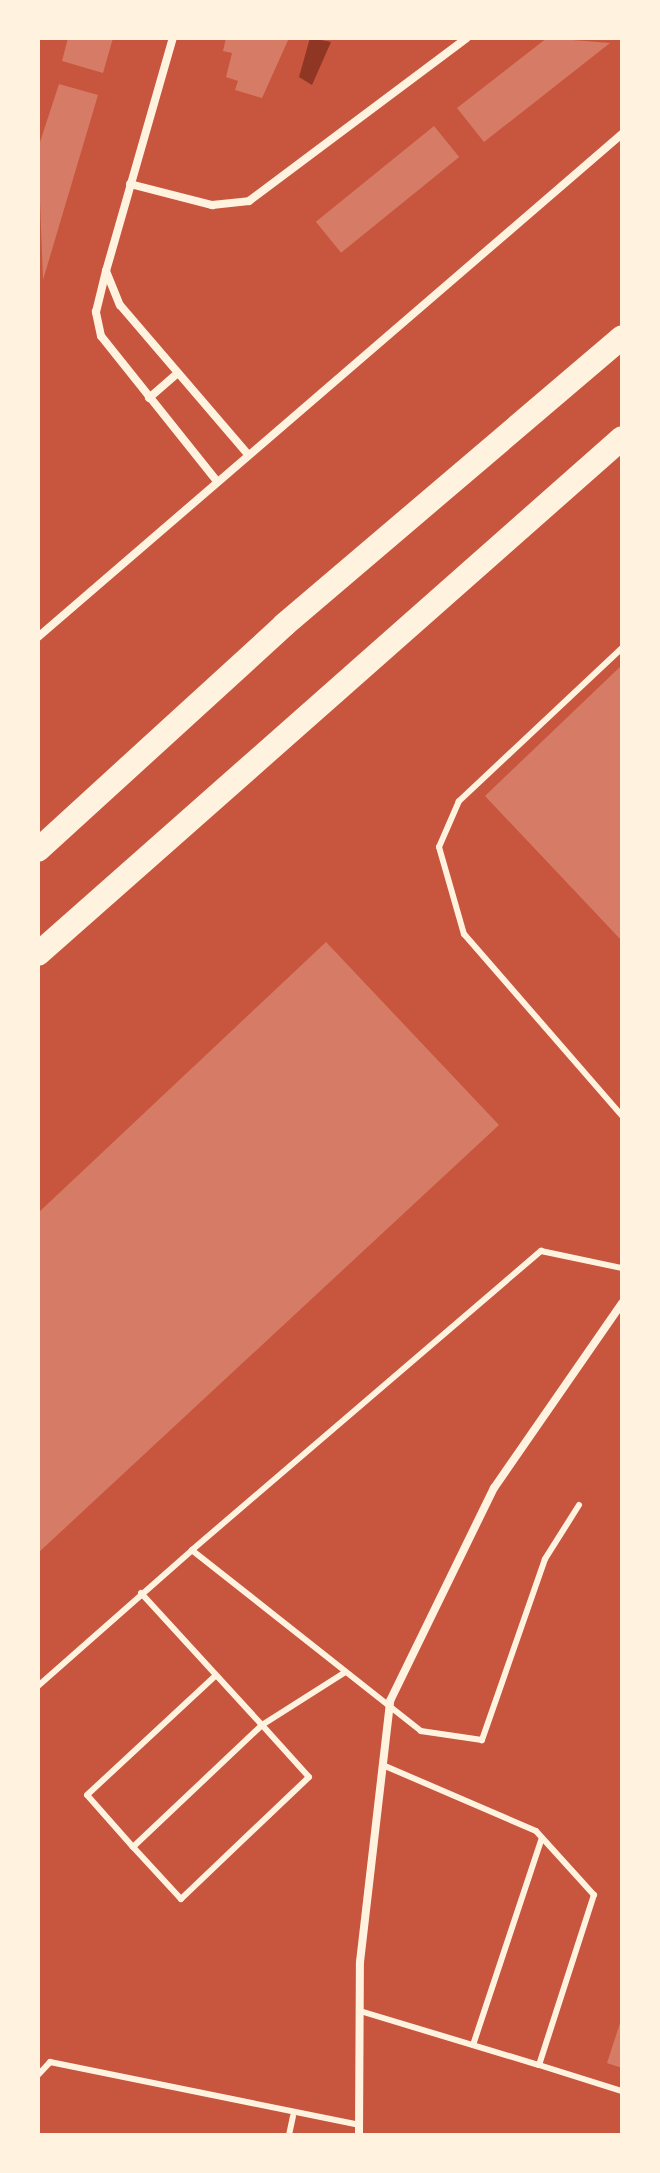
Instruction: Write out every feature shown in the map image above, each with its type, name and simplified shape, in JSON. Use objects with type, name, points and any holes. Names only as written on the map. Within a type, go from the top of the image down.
[{"type":"highway","points":[[38,850],[284,625],[622,337]]},
{"type":"highway","points":[[38,954],[622,438]]},
{"type":"street","points":[[173,38],[106,271],[97,326],[149,398],[216,480]]},
{"type":"street","points":[[130,184],[212,205],[249,201],[467,38]]},
{"type":"street","points":[[38,637],[247,453],[622,134]]},
{"type":"street","points":[[106,271],[120,305],[247,453]]},
{"type":"street","points":[[149,398],[177,374]]},
{"type":"street","points":[[359,2135],[360,2011],[390,1701],[494,1488],[622,1303]]},
{"type":"lane","points":[[622,648],[459,801],[439,847],[464,934],[622,1115]]},
{"type":"lane","points":[[38,1686],[141,1593],[541,1251],[622,1268]]},
{"type":"lane","points":[[192,1550],[344,1673],[390,1701],[421,1731],[482,1740],[545,1559],[579,1505]]},
{"type":"lane","points":[[141,1593],[262,1725],[309,1777],[181,1899],[87,1795],[216,1675]]},
{"type":"lane","points":[[133,1847],[262,1725],[344,1673]]},
{"type":"lane","points":[[383,1765],[542,1838],[594,1895],[539,2065]]},
{"type":"lane","points":[[473,2045],[542,1838]]},
{"type":"lane","points":[[360,2011],[622,2091]]},
{"type":"lane","points":[[38,2075],[50,2062],[293,2116],[359,2125]]},
{"type":"lane","points":[[289,2135],[293,2116]]},
{"type":"shaded area","points":[[310,38],[331,42],[312,85],[299,77]]},
{"type":"building","points":[[68,38],[113,38],[103,73],[62,61]]},
{"type":"building","points":[[226,38],[289,38],[262,98],[235,90],[238,81],[226,77],[232,53],[223,51]]},
{"type":"building","points":[[547,38],[610,43],[484,142],[457,108]]},
{"type":"building","points":[[59,84],[98,95],[43,280],[38,148]]},
{"type":"building","points":[[434,126],[459,157],[341,253],[316,222]]},
{"type":"building","points":[[622,665],[622,941],[485,796]]},
{"type":"building","points":[[326,942],[499,1125],[38,1553],[38,1213]]},
{"type":"building","points":[[622,2017],[622,2068],[607,2063]]}]
